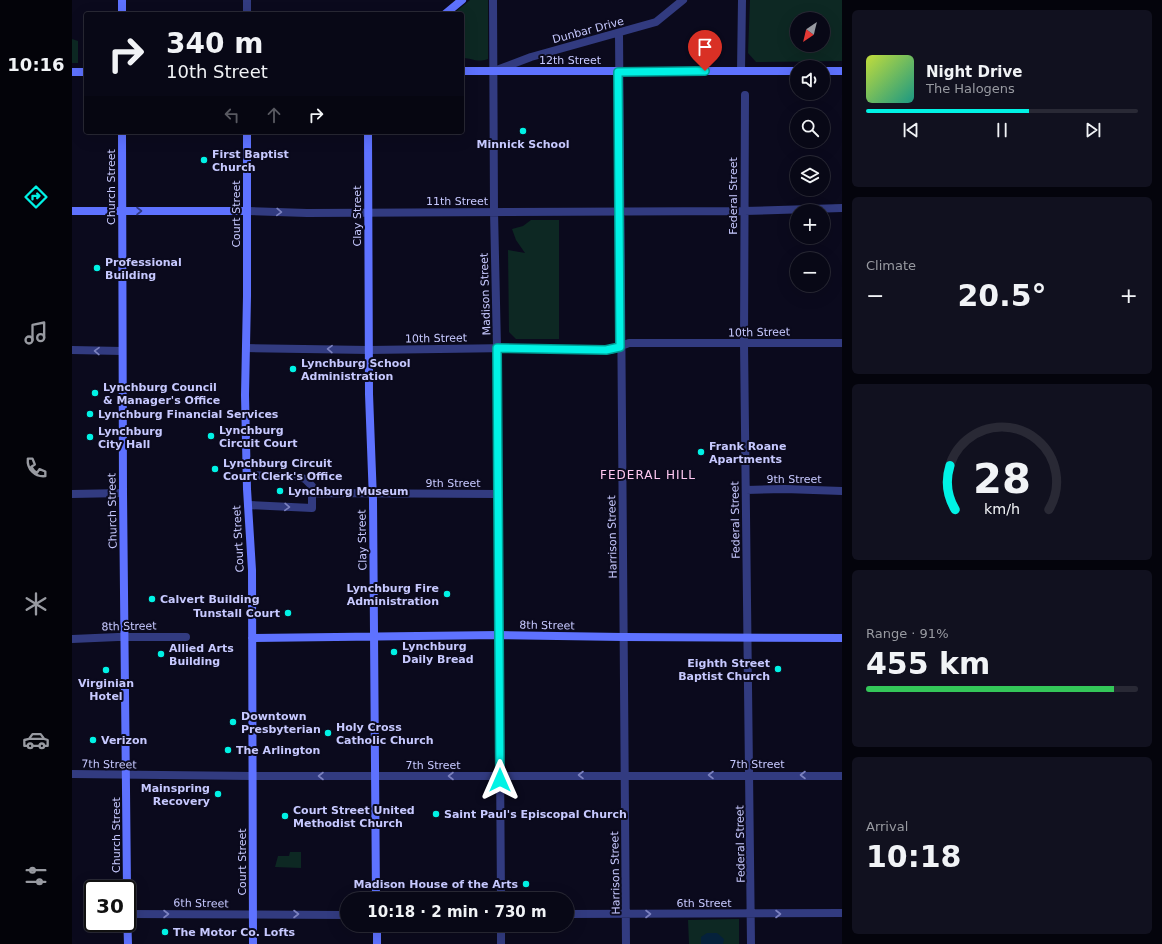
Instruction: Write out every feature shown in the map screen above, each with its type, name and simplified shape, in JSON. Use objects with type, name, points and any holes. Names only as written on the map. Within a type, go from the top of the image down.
[{"type":"street","points":[[122,0],[122,12]]},
{"type":"street","points":[[247,0],[247,12]]},
{"type":"street","points":[[447,12],[462,0]]},
{"type":"street","name":"Madison Street","points":[[493,0],[501,892]]},
{"type":"street","name":"Dunbar Drive","points":[[493,71],[531,57],[619,34],[656,22],[683,0]]},
{"type":"street","points":[[741,71],[742,0]]},
{"type":"street","name":"Harrison Street","points":[[619,34],[620,347],[626,944]]},
{"type":"street","name":"12th Street","points":[[464,71],[790,71]]},
{"type":"street","points":[[830,71],[842,71]]},
{"type":"street","points":[[72,72],[84,72]]},
{"type":"street","name":"Federal Street","points":[[745,95],[744,343],[752,914],[751,944]]},
{"type":"street","name":"Church Street","points":[[122,134],[122,351],[127,880]]},
{"type":"street","name":"Court Street","points":[[247,134],[247,296],[245,364],[246,475],[252,570],[253,944]]},
{"type":"street","name":"Clay Street","points":[[368,134],[369,394],[373,493],[376,892]]},
{"type":"street","name":"11th Street","points":[[72,211],[744,211],[842,208]]},
{"type":"street","name":"10th Street","points":[[246,348],[369,350],[497,348],[606,350],[634,343],[842,343]]},
{"type":"street","points":[[72,350],[122,351]]},
{"type":"street","points":[[246,475],[299,477],[305,479],[312,486],[312,508],[248,504]]},
{"type":"street","name":"9th Street","points":[[746,490],[785,489],[842,491]]},
{"type":"street","points":[[72,494],[123,493]]},
{"type":"street","name":"9th Street","points":[[312,493],[498,494]]},
{"type":"street","name":"8th Street","points":[[252,638],[499,635],[842,638]]},
{"type":"street","name":"8th Street","points":[[72,639],[186,637]]},
{"type":"street","name":"7th Street","points":[[72,774],[252,776],[842,776]]},
{"type":"street","name":"6th Street","points":[[136,913],[340,915]]},
{"type":"street","name":"6th Street","points":[[574,914],[842,913]]},
{"type":"street","points":[[128,932],[128,944]]},
{"type":"street","points":[[377,932],[377,944]]},
{"type":"street","points":[[501,932],[501,944]]},
{"type":"green space","points":[[470,0],[488,0],[488,59],[477,60],[464,58],[464,12],[455,12]]},
{"type":"green space","points":[[750,0],[842,0],[842,61],[790,60],[790,62],[756,62],[748,53]]},
{"type":"green space","points":[[72,39],[78,41],[78,63],[72,63]]},
{"type":"green space","points":[[531,220],[559,220],[559,339],[516,339],[509,332],[508,250],[525,253],[516,240],[512,229],[523,226]]},
{"type":"green space","points":[[290,852],[301,852],[301,868],[275,867],[278,856],[289,856]]},
{"type":"green space","points":[[739,919],[739,944],[689,944],[688,920]]},
{"type":"water","points":[[707,933],[717,933],[724,939],[723,944],[701,944],[701,937]]},
{"type":"place","name":"Minnick School","points":[[523,131]]},
{"type":"place","name":"First Baptist Church","points":[[204,160]]},
{"type":"place","name":"Professional Building","points":[[97,268]]},
{"type":"place","name":"Lynchburg School Administration","points":[[293,369]]},
{"type":"place","name":"Lynchburg Council & Manager's Office","points":[[95,393]]},
{"type":"place","name":"Lynchburg Financial Services","points":[[90,414]]},
{"type":"place","name":"Lynchburg Circuit Court","points":[[211,436]]},
{"type":"place","name":"Lynchburg City Hall","points":[[90,437]]},
{"type":"place","name":"Frank Roane Apartments","points":[[701,452]]},
{"type":"place","name":"Lynchburg Circuit Court Clerk's Office","points":[[215,469]]},
{"type":"place","name":"Lynchburg Museum","points":[[280,491]]},
{"type":"place","name":"Lynchburg Fire Administration","points":[[447,594]]},
{"type":"place","name":"Calvert Building","points":[[152,599]]},
{"type":"place","name":"Tunstall Court","points":[[288,613]]},
{"type":"place","name":"Lynchburg Daily Bread","points":[[394,652]]},
{"type":"place","name":"Allied Arts Building","points":[[161,654]]},
{"type":"place","name":"Eighth Street Baptist Church","points":[[778,669]]},
{"type":"place","name":"Virginian Hotel","points":[[106,670]]},
{"type":"place","name":"Downtown Presbyterian","points":[[233,722]]},
{"type":"place","name":"Holy Cross Catholic Church","points":[[328,733]]},
{"type":"place","name":"Verizon","points":[[93,740]]},
{"type":"place","name":"The Arlington","points":[[228,750]]},
{"type":"place","name":"Mainspring Recovery","points":[[218,794]]},
{"type":"place","name":"Saint Paul's Episcopal Church","points":[[436,814]]},
{"type":"place","name":"Court Street United Methodist Church","points":[[285,816]]},
{"type":"place","name":"Madison House of the Arts","points":[[526,884]]},
{"type":"place","name":"The Motor Co. Lofts","points":[[165,932]]},
{"type":"district","name":"FEDERAL HILL","points":[[648,475]]},
{"type":"route","points":[[500,780],[497,348],[611,350],[620,347],[618,72],[705,71]]}]
